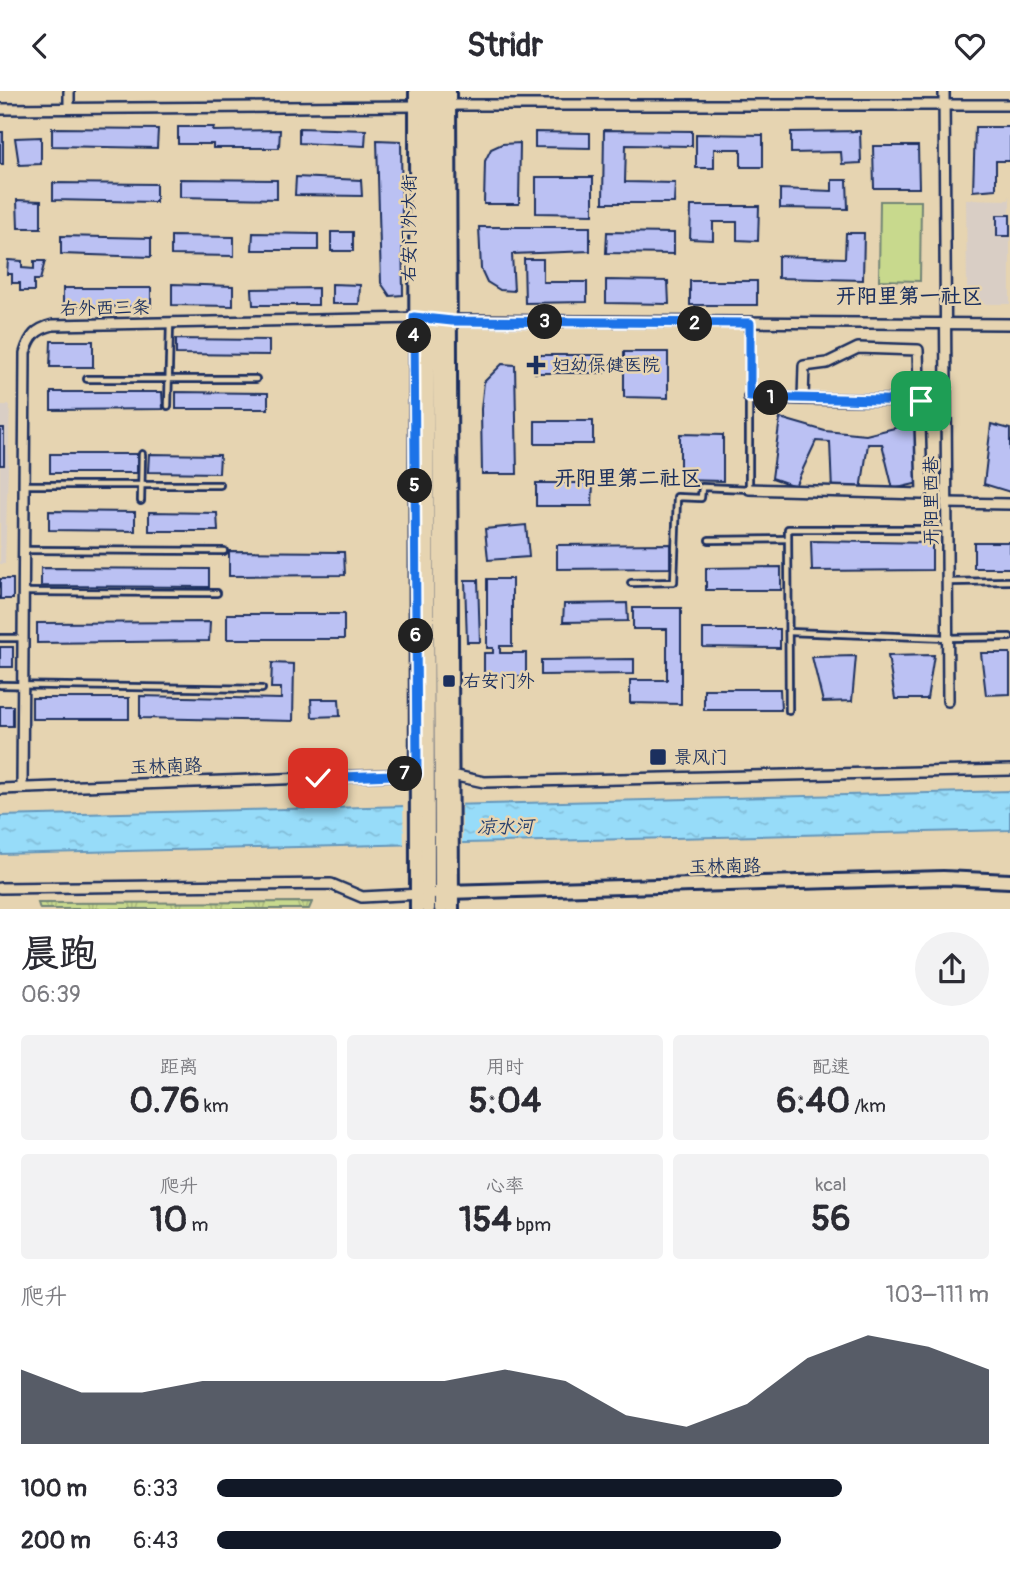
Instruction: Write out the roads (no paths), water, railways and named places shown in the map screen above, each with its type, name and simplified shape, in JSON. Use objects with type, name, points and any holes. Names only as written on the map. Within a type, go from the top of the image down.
[{"type":"street","points":[[69,91],[69,109]]},
{"type":"street","points":[[416,91],[432,106],[452,321],[434,781],[435,893],[428,909]]},
{"type":"street","name":"右安门外大街","points":[[427,91],[432,106],[426,318],[434,781]]},
{"type":"street","name":"右安门外大街","points":[[432,106],[438,91]]},
{"type":"street","points":[[441,909],[435,893],[434,870],[426,318],[432,106],[449,91]]},
{"type":"street","name":"开阳里西巷","points":[[944,91],[948,701]]},
{"type":"street","points":[[0,109],[1010,105]]},
{"type":"street","name":"右外西三条","points":[[22,788],[25,353],[29,340],[39,328],[53,324],[426,318],[452,321],[1010,324]]},
{"type":"street","points":[[750,489],[922,494],[918,350],[858,348],[827,363],[804,366],[803,399]]},
{"type":"street","points":[[750,397],[946,401]]},
{"type":"street","points":[[946,503],[1010,504]]},
{"type":"street","name":"玉林南路","points":[[0,789],[484,782],[1010,770]]},
{"type":"street","name":"玉林南路","points":[[435,893],[943,878],[1010,881]]},
{"type":"street","points":[[0,888],[331,884],[362,897],[435,893],[452,909]]},
{"type":"street","points":[[417,909],[435,893]]},
{"type":"lane","points":[[168,406],[170,322]]},
{"type":"lane","points":[[631,583],[674,582],[677,497],[701,498],[702,488],[750,489],[750,323]]},
{"type":"lane","points":[[88,379],[256,379]]},
{"type":"lane","points":[[141,501],[142,454]]},
{"type":"lane","points":[[24,485],[220,485]]},
{"type":"lane","points":[[789,711],[788,529],[947,529]]},
{"type":"lane","points":[[709,540],[788,539]]},
{"type":"lane","points":[[23,550],[225,551]]},
{"type":"lane","points":[[947,582],[1010,581]]},
{"type":"lane","points":[[23,592],[217,593]]},
{"type":"lane","points":[[789,632],[947,638],[1010,637]]},
{"type":"lane","points":[[0,638],[23,638]]},
{"type":"lane","points":[[0,685],[262,689]]},
{"type":"water","name":"凉水河","points":[[1010,791],[1010,830],[0,854],[0,816]]},
{"type":"place","name":"妇幼保健医院","points":[[536,365]]},
{"type":"place","name":"右安门外","points":[[449,681]]},
{"type":"place","name":"景风门","points":[[658,757]]},
{"type":"district","name":"开阳里第一社区","points":[[909,296]]},
{"type":"district","name":"开阳里第二社区","points":[[628,478]]}]
